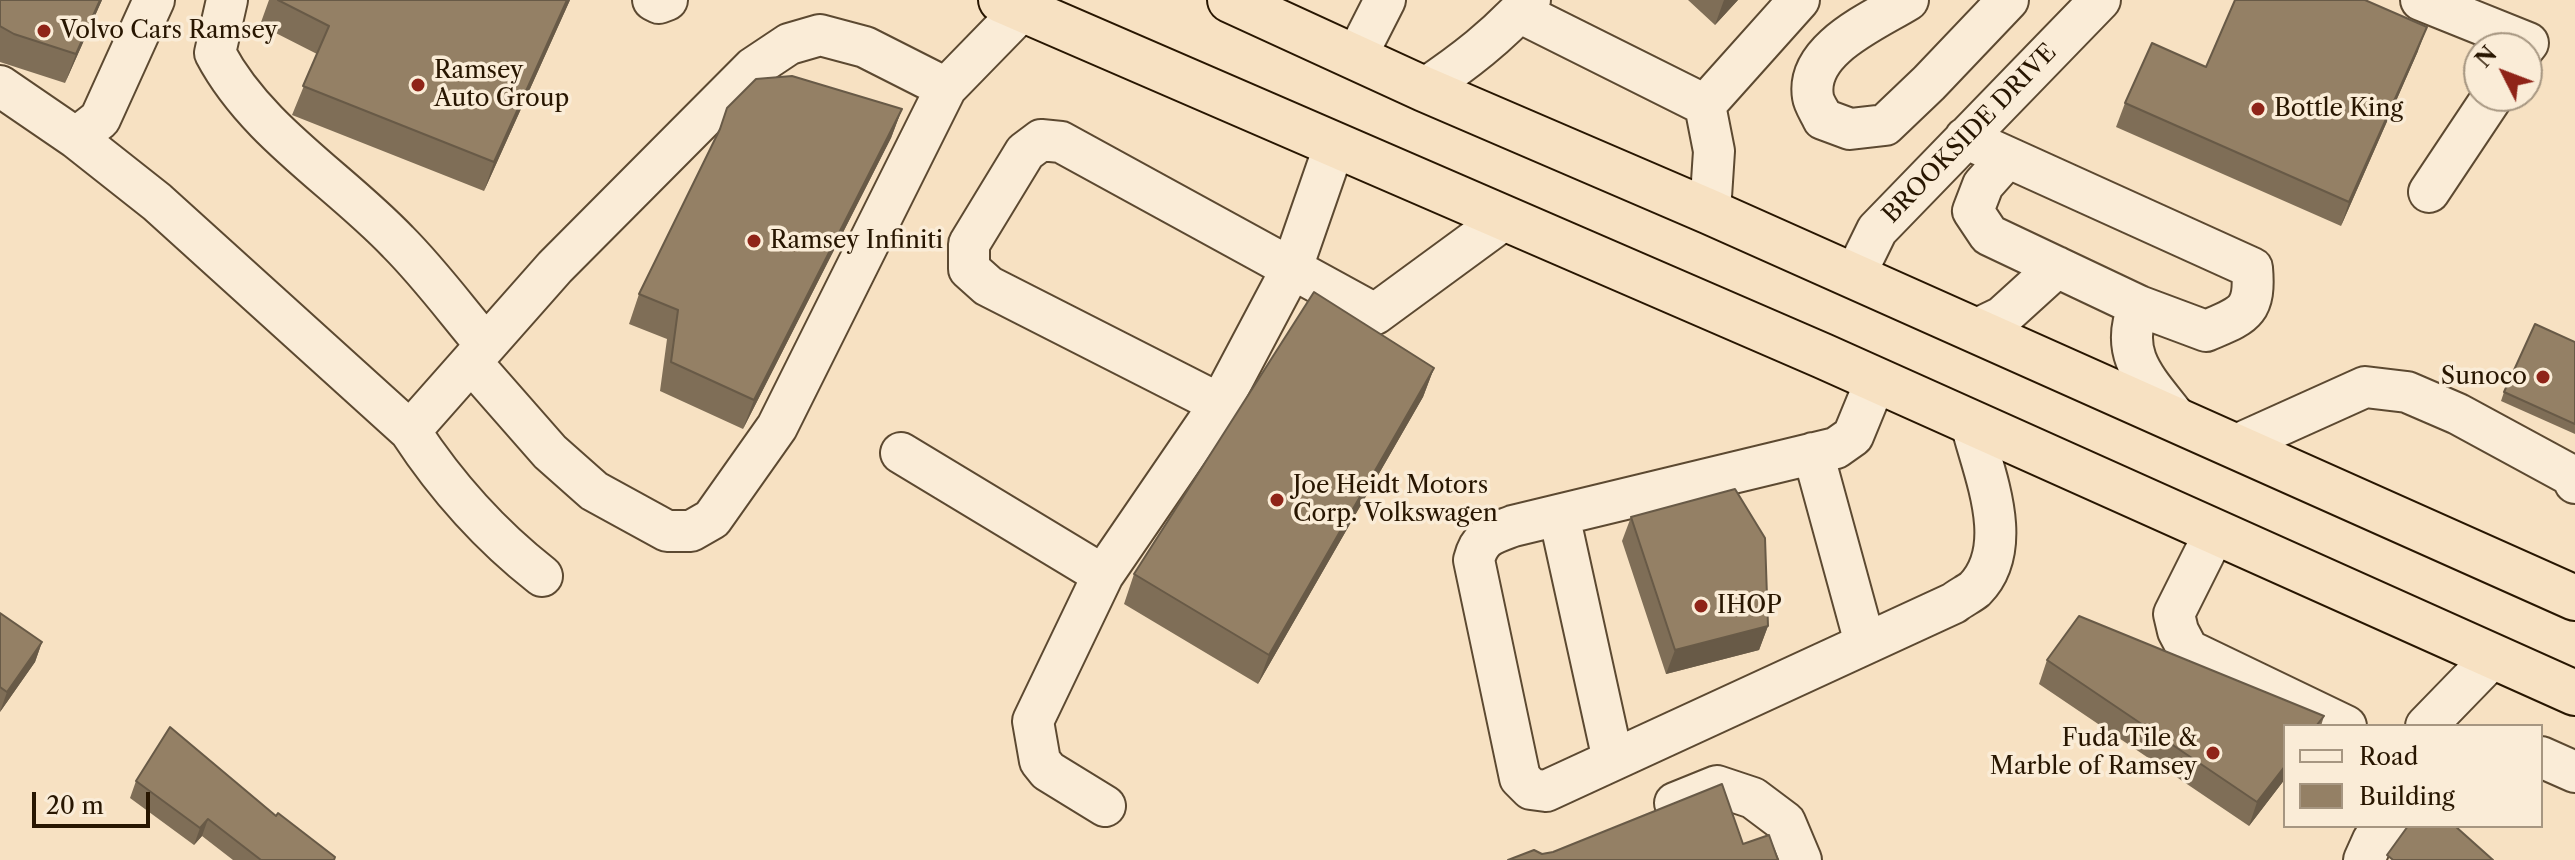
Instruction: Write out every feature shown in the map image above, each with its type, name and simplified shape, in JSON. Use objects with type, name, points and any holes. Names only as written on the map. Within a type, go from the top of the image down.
[{"type":"highway","points":[[1230,0],[1424,89],[1710,212],[2575,598]]},
{"type":"highway","points":[[1012,5],[1876,380],[2575,693]]},
{"type":"street","points":[[76,138],[100,119],[154,0]]},
{"type":"street","points":[[227,0],[215,53],[228,79],[284,138],[399,242],[550,452],[594,491],[667,531],[691,531],[712,519],[777,427],[946,88],[1012,5]]},
{"type":"street","points":[[653,0],[659,3],[667,0]]},
{"type":"street","points":[[1356,57],[1385,0]]},
{"type":"street","points":[[1705,105],[1799,0]]},
{"type":"street","points":[[1908,0],[1835,44],[1813,74],[1813,99],[1823,119],[1850,129],[1885,125],[2008,0]]},
{"type":"street","name":"BROOKSIDE DRIVE","points":[[1854,277],[1877,230],[2100,0]]},
{"type":"street","points":[[2421,0],[2501,32]]},
{"type":"street","points":[[1424,89],[1466,61],[1515,16],[1705,105]]},
{"type":"street","points":[[410,431],[555,267],[753,68],[789,44],[820,35],[865,47],[946,88]]},
{"type":"street","points":[[0,86],[76,138],[157,202],[410,431],[435,469],[511,553],[542,576]]},
{"type":"street","points":[[1705,105],[1714,151],[1710,212]]},
{"type":"street","points":[[2429,192],[2482,112]]},
{"type":"street","points":[[1965,138],[2252,268],[2254,291],[2243,315],[2206,331],[2139,306],[1989,235],[1973,211],[1983,185],[2007,158]]},
{"type":"street","points":[[1220,404],[988,286],[969,269],[969,244],[1025,152],[1041,140],[1061,142],[1375,314],[1506,218]]},
{"type":"street","points":[[1105,806],[1048,771],[1040,761],[1033,721],[1103,575],[1220,404],[1292,268],[1334,147]]},
{"type":"street","points":[[1975,330],[2002,317],[2057,267]]},
{"type":"street","points":[[2139,306],[2130,326],[2137,367],[2179,422]]},
{"type":"street","points":[[1876,380],[1853,436],[1836,448],[1513,526],[1489,535],[1478,546],[1474,560],[1520,778],[1531,789],[1546,791],[1954,603],[1975,589],[1989,568],[1995,547],[1996,522],[1971,423]]},
{"type":"street","points":[[2234,446],[2365,387],[2407,392],[2458,414],[2572,476],[2575,483]]},
{"type":"street","points":[[901,453],[1103,575]]},
{"type":"street","points":[[1813,453],[1865,643]]},
{"type":"street","points":[[1559,515],[1613,760]]},
{"type":"street","points":[[2215,532],[2174,614],[2178,631],[2188,650],[2342,724]]},
{"type":"street","points":[[2428,724],[2493,657]]},
{"type":"street","points":[[2543,758],[2575,772]]},
{"type":"street","points":[[1647,815],[1717,786],[1753,798],[1785,822],[1801,860]]},
{"type":"street","points":[[2364,860],[2373,840],[2391,828]]},
{"type":"building","name":"Volvo Cars Ramsey","points":[[0,0],[100,0],[76,54],[14,34],[0,26]]},
{"type":"building","name":"Ramsey Auto Group","points":[[278,0],[567,0],[494,162],[303,86],[329,26]]},
{"type":"building","name":"Bottle King","points":[[2235,0],[2365,0],[2427,27],[2349,202],[2125,103],[2152,43],[2206,67]]},
{"type":"building","name":"Ramsey Infiniti","points":[[792,76],[902,109],[754,400],[671,362],[678,310],[639,294],[720,129],[727,108],[756,79]]},
{"type":"building","name":"Joe Heidt Motors Corp. Volkswagen","points":[[1314,292],[1434,368],[1269,655],[1134,574]]},
{"type":"building","name":"Sunoco","points":[[2535,324],[2575,342],[2575,424],[2504,392]]},
{"type":"building","name":"IHOP","points":[[1735,489],[1765,538],[1768,626],[1675,650],[1631,517]]},
{"type":"building","points":[[0,613],[42,642],[7,692],[0,687]]},
{"type":"building","name":"Fuda Tile & Marble of Ramsey","points":[[2079,616],[2324,716],[2318,724],[2283,724],[2283,769],[2257,802],[2047,660]]},
{"type":"building","points":[[170,727],[276,816],[278,813],[335,857],[334,860],[261,860],[208,819],[200,828],[136,781]]},
{"type":"building","points":[[1722,784],[1743,844],[1769,835],[1778,860],[1508,860],[1534,850],[1542,854],[1553,852]]},
{"type":"building","points":[[2407,828],[2457,828],[2493,860],[2393,860],[2387,855]]},
{"type":"place","name":"Volvo Cars Ramsey","points":[[44,31]]},
{"type":"place","name":"Ramsey Auto Group","points":[[418,85]]},
{"type":"place","name":"Bottle King","points":[[2258,109]]},
{"type":"place","name":"Ramsey Infiniti","points":[[754,241]]},
{"type":"place","name":"Sunoco","points":[[2543,377]]},
{"type":"place","name":"Joe Heidt Motors Corp. Volkswagen","points":[[1277,500]]},
{"type":"place","name":"IHOP","points":[[1701,606]]},
{"type":"place","name":"Fuda Tile & Marble of Ramsey","points":[[2213,753]]}]
